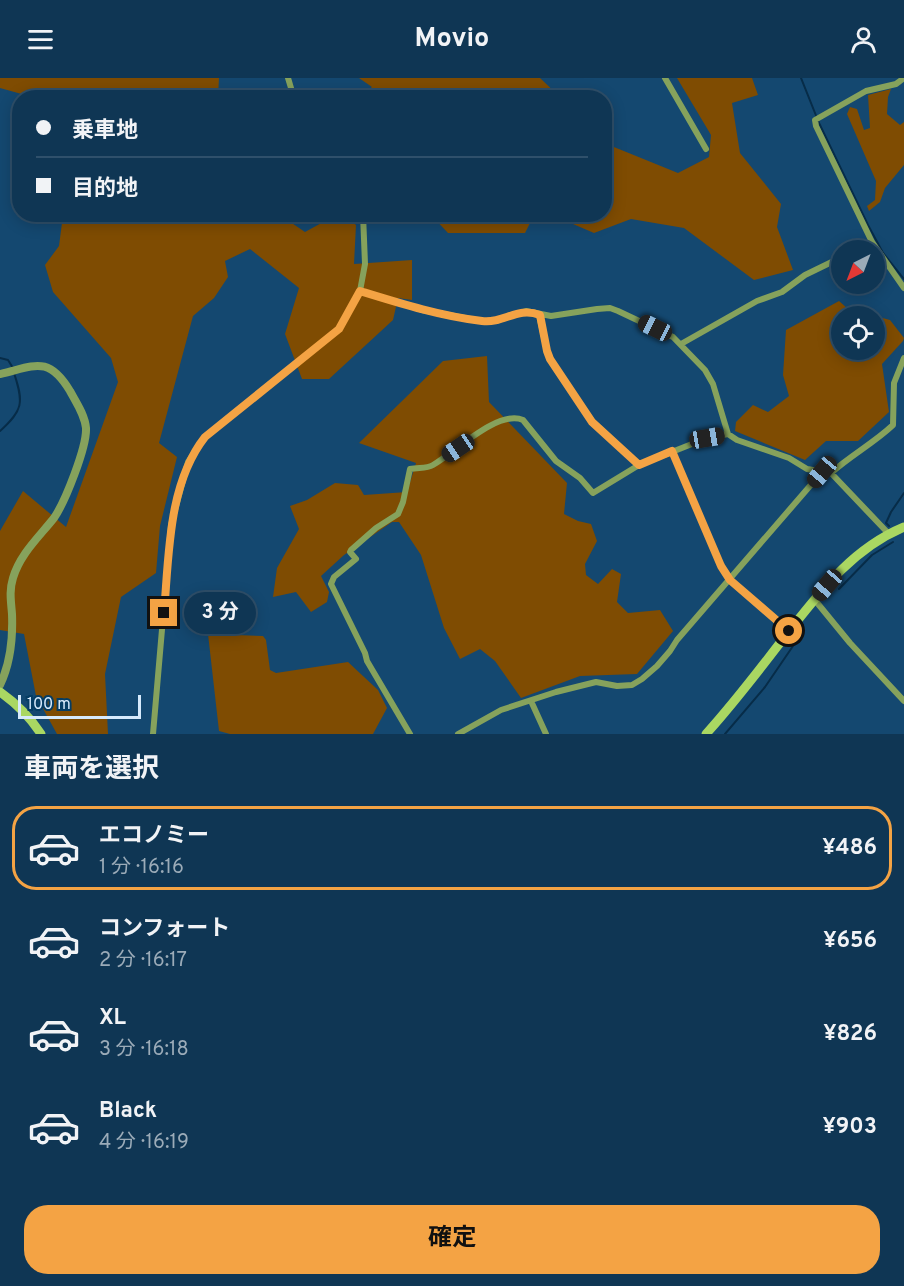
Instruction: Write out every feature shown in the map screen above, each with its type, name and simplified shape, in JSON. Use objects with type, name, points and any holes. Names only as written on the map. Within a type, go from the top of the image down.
[{"type":"main road","points":[[709,733],[814,599],[852,558],[888,533],[904,527]]},
{"type":"main road","points":[[0,692],[16,703],[41,734]]},
{"type":"street","points":[[665,78],[706,149]]},
{"type":"street","points":[[871,240],[815,120],[866,91],[896,84],[904,78]]},
{"type":"street","points":[[153,734],[171,525],[188,462],[205,437],[339,329],[360,291],[365,264],[363,222]]},
{"type":"street","points":[[885,261],[904,288]]},
{"type":"street","points":[[681,344],[757,301],[782,292],[805,274],[831,262]]},
{"type":"street","points":[[360,291],[422,310],[481,321],[496,321],[526,311],[551,316],[610,308],[673,337],[681,344],[705,370],[713,384],[728,434],[737,440],[789,458],[807,469],[831,473],[888,533]]},
{"type":"street","points":[[540,315],[547,351],[554,366],[592,422],[639,465]]},
{"type":"street","points":[[831,473],[845,460],[877,440],[893,424],[894,383],[904,358]]},
{"type":"street","points":[[0,374],[33,366],[46,366],[63,380],[82,414],[86,428],[84,442],[62,503],[55,516],[28,548],[14,575],[10,590],[12,615],[10,656],[8,669],[0,685]]},
{"type":"street","points":[[410,734],[367,662],[365,653],[332,584],[334,577],[356,559],[350,552],[351,550],[376,528],[398,514],[404,502],[410,469],[429,467],[479,431],[516,418],[524,420],[556,461],[580,478],[593,493],[639,465],[707,438],[728,434]]},
{"type":"street","points":[[672,451],[721,566],[730,580],[789,631]]},
{"type":"street","points":[[458,734],[501,710],[556,692],[596,682],[617,686],[632,685],[640,681],[663,659],[822,472]]},
{"type":"street","points":[[814,599],[850,643],[902,696]]},
{"type":"street","points":[[531,701],[546,734]]},
{"type":"shaded area","points":[[0,78],[219,78],[218,90],[12,91],[0,88]]},
{"type":"shaded area","points":[[359,78],[540,78],[553,90],[368,90],[372,87]]},
{"type":"shaded area","points":[[677,78],[752,78],[758,95],[732,103],[740,153],[781,204],[777,227],[793,270],[754,280],[684,228],[631,219],[594,233],[568,222],[612,222],[612,146],[678,173],[709,157],[711,135]]},
{"type":"shaded area","points":[[891,89],[887,114],[900,125],[904,122],[904,165],[885,188],[880,202],[869,211],[867,206],[875,200],[876,181],[847,114],[850,107],[857,109],[864,130],[870,128],[868,95]]},
{"type":"shaded area","points":[[62,222],[290,222],[305,232],[323,222],[352,222],[356,225],[354,264],[412,260],[412,300],[398,298],[393,320],[329,379],[302,379],[285,334],[299,288],[250,249],[225,261],[228,277],[214,298],[193,316],[159,443],[177,457],[160,526],[156,573],[121,597],[105,674],[108,734],[57,734],[36,696],[24,634],[0,630],[0,531],[23,491],[66,527],[118,382],[111,358],[53,292],[45,265],[59,246]]},
{"type":"shaded area","points":[[438,222],[530,222],[525,233],[448,233]]},
{"type":"shaded area","points":[[839,301],[845,306],[831,306],[831,360],[885,360],[885,319],[890,320],[904,338],[882,364],[889,412],[858,441],[826,441],[805,460],[735,431],[736,422],[753,405],[768,412],[789,396],[783,375],[786,330]]},
{"type":"shaded area","points":[[487,356],[489,402],[567,483],[564,514],[591,524],[597,541],[585,564],[586,575],[598,584],[612,569],[621,574],[617,602],[628,613],[660,610],[673,631],[637,674],[580,676],[521,698],[495,661],[480,649],[460,659],[444,628],[421,555],[399,522],[392,522],[344,555],[321,576],[329,592],[327,602],[311,612],[296,592],[273,597],[277,568],[299,529],[290,506],[307,500],[335,483],[358,485],[364,495],[407,492],[416,463],[359,443],[443,361]]},
{"type":"shaded area","points":[[208,634],[263,636],[266,640],[270,670],[276,673],[348,662],[378,690],[387,708],[373,734],[230,734],[219,731]]},
{"type":"waterway","points":[[801,78],[819,123],[868,225],[883,253],[904,279]]},
{"type":"waterway","points":[[0,358],[8,360],[13,368]]},
{"type":"waterway","points":[[0,431],[13,417],[19,405],[19,392],[14,373]]},
{"type":"waterway","points":[[889,526],[886,523],[904,493]]},
{"type":"waterway","points":[[839,589],[872,555],[893,542]]},
{"type":"waterway","points":[[725,734],[765,687],[793,646]]},
{"type":"route","points":[[164,613],[171,525],[188,462],[195,449],[205,437],[339,329],[360,291],[422,310],[481,321],[496,321],[526,311],[540,315],[550,359],[592,422],[639,465],[672,451],[721,566],[730,580],[789,631]]}]
